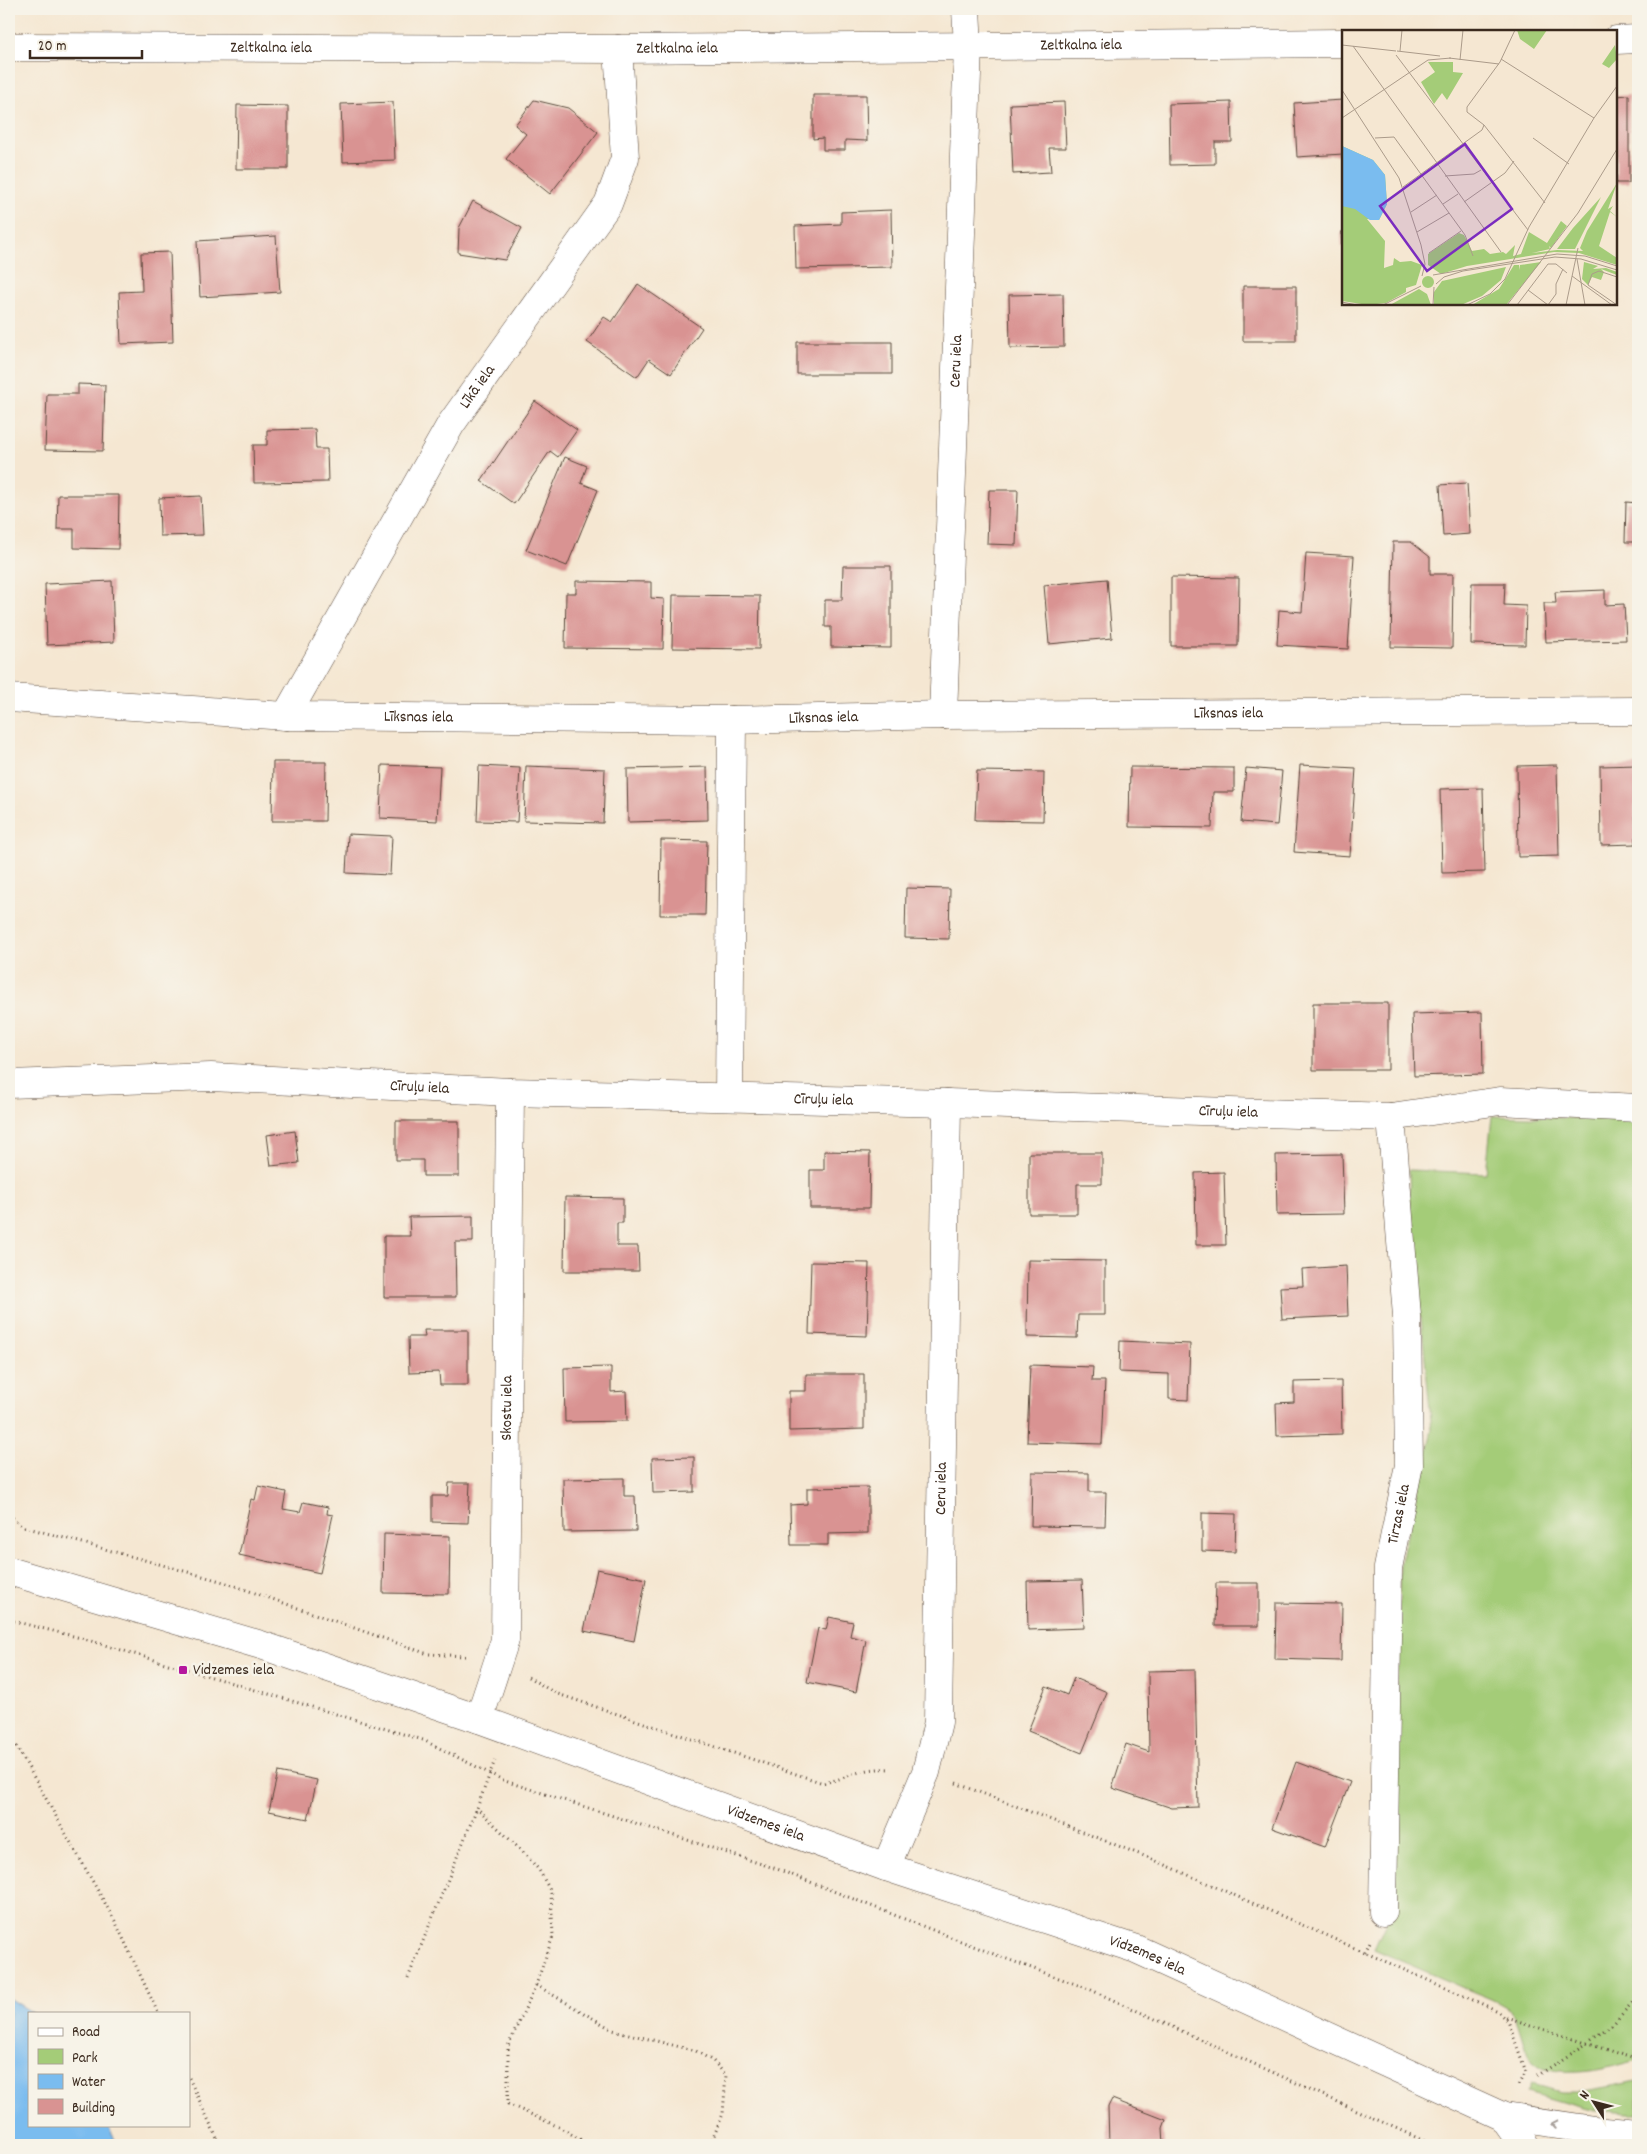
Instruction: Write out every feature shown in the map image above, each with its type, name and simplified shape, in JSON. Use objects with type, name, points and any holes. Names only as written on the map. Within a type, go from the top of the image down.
[{"type":"street","name":"Ceru iela","points":[[943,716],[968,47],[966,9]]},
{"type":"street","points":[[1617,40],[1638,39]]},
{"type":"street","name":"Zeltkalna iela","points":[[9,47],[618,49],[1342,43]]},
{"type":"street","name":"Līkā iela","points":[[286,716],[450,424],[608,204],[625,158],[618,49]]},
{"type":"street","name":"Līksnas iela","points":[[9,698],[286,716],[732,720],[943,716],[1638,711]]},
{"type":"street","points":[[729,1097],[732,720]]},
{"type":"street","name":"Cīruļu iela","points":[[9,1084],[211,1077],[510,1092],[1392,1117],[1500,1101],[1638,1108]]},
{"type":"street","name":"Skostu iela","points":[[479,1719],[498,1664],[504,1640],[510,1092]]},
{"type":"street","name":"Ceru iela","points":[[886,1867],[926,1772],[938,1722],[946,1103]]},
{"type":"street","name":"Tirzas iela","points":[[1383,1912],[1388,1568],[1409,1466],[1407,1316],[1392,1117]]},
{"type":"street","name":"Vidzemes iela","points":[[9,1572],[261,1644],[479,1719],[886,1867],[1136,1949],[1504,2117],[1594,2130],[1638,2134]]},
{"type":"street","name":"Vidzemes iela","points":[[1504,2117],[1524,2145]]},
{"type":"path","points":[[9,1514],[21,1526],[224,1582],[428,1654],[471,1656],[498,1664],[519,1671],[555,1693],[823,1783],[838,1780],[855,1772],[872,1768],[926,1772],[1152,1859],[1498,2011],[1504,2016],[1511,2028],[1526,2072],[1519,2087]]},
{"type":"path","points":[[9,1620],[81,1638],[423,1740],[505,1781],[777,1869],[1004,1958],[1089,1989],[1433,2145]]},
{"type":"path","points":[[408,1978],[507,1729]]},
{"type":"path","points":[[9,1733],[115,1921],[158,2012]]},
{"type":"path","points":[[477,1808],[526,1855],[539,1870],[551,1892],[553,1936],[536,1985],[508,2046],[508,2104],[560,2127],[590,2145]]},
{"type":"path","points":[[536,1985],[613,2030],[696,2051],[713,2061],[726,2075],[723,2114],[710,2145]]},
{"type":"path","points":[[1537,2076],[1614,2023],[1638,1996]]},
{"type":"path","points":[[1504,2016],[1638,2060]]},
{"type":"path","points":[[190,2080],[220,2145]]},
{"type":"green space","points":[[1492,1116],[1638,1120],[1638,2060],[1613,2067],[1581,2072],[1550,2070],[1538,2065],[1529,2056],[1515,2016],[1504,2006],[1374,1949],[1390,1914],[1400,1565],[1432,1430],[1421,1317],[1412,1296],[1409,1170],[1486,1173]]},
{"type":"green space","points":[[1638,2081],[1638,2114],[1586,2109],[1527,2092],[1531,2084],[1561,2092],[1578,2092]]},
{"type":"water","points":[[9,1998],[31,2012],[28,2012],[28,2126],[108,2126],[118,2145],[9,2145]]},
{"type":"building","points":[[813,95],[866,95],[867,141],[845,140],[845,150],[823,150],[823,138],[813,139]]},
{"type":"building","points":[[1629,95],[1629,183],[1617,183],[1617,96]]},
{"type":"building","points":[[534,100],[568,108],[598,132],[550,194],[506,159],[526,134],[515,125]]},
{"type":"building","points":[[1342,100],[1342,154],[1297,157],[1294,103]]},
{"type":"building","points":[[393,102],[395,160],[343,162],[341,104]]},
{"type":"building","points":[[1064,102],[1066,148],[1049,148],[1051,172],[1013,174],[1010,104]]},
{"type":"building","points":[[1231,102],[1232,142],[1215,142],[1215,164],[1170,165],[1169,104]]},
{"type":"building","points":[[237,105],[288,106],[288,169],[236,169]]},
{"type":"building","points":[[473,201],[522,228],[505,260],[458,253],[459,228]]},
{"type":"building","points":[[891,210],[892,267],[796,269],[795,226],[841,224],[841,212]]},
{"type":"building","points":[[276,236],[280,292],[200,297],[197,241]]},
{"type":"building","points":[[170,252],[173,342],[121,344],[119,292],[142,291],[141,253]]},
{"type":"building","points":[[638,284],[702,328],[671,374],[649,359],[637,377],[587,342],[604,317],[612,322]]},
{"type":"building","points":[[1243,286],[1296,286],[1296,341],[1243,341]]},
{"type":"building","points":[[1063,294],[1064,347],[1010,348],[1009,295]]},
{"type":"building","points":[[797,342],[892,342],[892,374],[797,374]]},
{"type":"building","points":[[78,384],[105,385],[103,451],[45,450],[47,394],[78,394]]},
{"type":"building","points":[[535,401],[577,430],[558,457],[550,451],[514,504],[481,481]]},
{"type":"building","points":[[315,429],[316,449],[327,449],[328,482],[254,483],[253,445],[267,445],[267,430]]},
{"type":"building","points":[[565,457],[587,466],[581,483],[598,490],[567,566],[526,550]]},
{"type":"building","points":[[1467,483],[1470,534],[1443,536],[1440,485]]},
{"type":"building","points":[[989,490],[1018,490],[1016,545],[987,544]]},
{"type":"building","points":[[58,495],[119,495],[118,549],[74,548],[74,529],[57,529]]},
{"type":"building","points":[[201,496],[203,535],[160,536],[159,498]]},
{"type":"building","points":[[1626,502],[1638,503],[1638,542],[1625,542]]},
{"type":"building","points":[[1393,542],[1411,542],[1430,557],[1430,574],[1453,574],[1452,648],[1391,647]]},
{"type":"building","points":[[1306,553],[1354,556],[1348,649],[1277,645],[1279,610],[1302,612]]},
{"type":"building","points":[[843,566],[891,566],[891,648],[831,647],[831,627],[825,627],[825,600],[842,600]]},
{"type":"building","points":[[1171,577],[1239,578],[1238,646],[1171,646]]},
{"type":"building","points":[[1107,579],[1112,638],[1049,644],[1044,585]]},
{"type":"building","points":[[112,581],[114,642],[47,645],[45,584]]},
{"type":"building","points":[[576,581],[651,582],[651,598],[664,599],[663,649],[565,648],[566,593],[576,593]]},
{"type":"building","points":[[1472,583],[1505,583],[1504,605],[1526,606],[1525,645],[1471,644]]},
{"type":"building","points":[[1605,590],[1605,605],[1624,604],[1626,640],[1546,642],[1544,603],[1556,603],[1555,592]]},
{"type":"building","points":[[673,595],[760,596],[759,649],[672,648]]},
{"type":"building","points":[[273,762],[326,762],[325,821],[272,821]]},
{"type":"building","points":[[382,765],[440,767],[437,821],[380,818]]},
{"type":"building","points":[[1300,765],[1356,768],[1350,856],[1294,852]]},
{"type":"building","points":[[1557,765],[1559,856],[1518,857],[1517,766]]},
{"type":"building","points":[[1638,765],[1638,804],[1635,804],[1636,844],[1601,845],[1600,766]]},
{"type":"building","points":[[479,766],[520,768],[517,822],[477,821]]},
{"type":"building","points":[[526,766],[605,769],[603,823],[524,821]]},
{"type":"building","points":[[707,767],[708,820],[628,822],[627,769]]},
{"type":"building","points":[[1130,767],[1234,768],[1234,792],[1213,792],[1212,828],[1129,827]]},
{"type":"building","points":[[1246,768],[1282,771],[1277,825],[1241,822]]},
{"type":"building","points":[[977,771],[1044,772],[1043,821],[975,820]]},
{"type":"building","points":[[1483,788],[1485,872],[1442,873],[1440,789]]},
{"type":"building","points":[[348,834],[392,836],[390,875],[346,873]]},
{"type":"building","points":[[661,840],[707,841],[705,915],[660,915]]},
{"type":"building","points":[[906,888],[950,889],[949,939],[905,938]]},
{"type":"building","points":[[1313,1003],[1388,1003],[1388,1070],[1313,1070]]},
{"type":"building","points":[[1482,1012],[1483,1074],[1414,1076],[1412,1014]]},
{"type":"building","points":[[396,1121],[459,1121],[459,1176],[423,1176],[423,1160],[396,1160]]},
{"type":"building","points":[[295,1131],[299,1163],[271,1166],[267,1135]]},
{"type":"building","points":[[824,1151],[870,1152],[869,1208],[810,1208],[810,1170],[824,1170]]},
{"type":"building","points":[[1029,1153],[1102,1153],[1102,1184],[1077,1184],[1077,1214],[1029,1214]]},
{"type":"building","points":[[1342,1154],[1344,1214],[1277,1215],[1276,1155]]},
{"type":"building","points":[[1224,1172],[1226,1245],[1196,1245],[1195,1173]]},
{"type":"building","points":[[565,1197],[623,1198],[623,1223],[617,1223],[617,1246],[638,1246],[639,1271],[564,1271]]},
{"type":"building","points":[[473,1216],[473,1242],[455,1242],[456,1297],[384,1297],[384,1236],[410,1236],[409,1217]]},
{"type":"building","points":[[1028,1260],[1105,1261],[1105,1315],[1078,1315],[1077,1338],[1027,1337]]},
{"type":"building","points":[[811,1262],[869,1263],[867,1336],[809,1334]]},
{"type":"building","points":[[1346,1266],[1348,1316],[1282,1319],[1280,1287],[1303,1286],[1302,1269]]},
{"type":"building","points":[[424,1330],[468,1330],[468,1385],[440,1385],[439,1372],[409,1373],[408,1337],[425,1337]]},
{"type":"building","points":[[1120,1341],[1190,1344],[1188,1400],[1169,1399],[1169,1374],[1119,1372]]},
{"type":"building","points":[[1030,1365],[1093,1367],[1092,1381],[1105,1381],[1102,1444],[1027,1442]]},
{"type":"building","points":[[611,1367],[611,1392],[626,1391],[627,1421],[565,1422],[564,1368]]},
{"type":"building","points":[[806,1374],[864,1374],[864,1429],[789,1431],[789,1391],[806,1391]]},
{"type":"building","points":[[1341,1381],[1342,1434],[1277,1436],[1276,1403],[1294,1402],[1294,1382]]},
{"type":"building","points":[[694,1457],[694,1492],[653,1493],[652,1458]]},
{"type":"building","points":[[1032,1472],[1089,1473],[1089,1492],[1106,1492],[1105,1527],[1031,1526]]},
{"type":"building","points":[[624,1478],[624,1496],[635,1496],[636,1531],[564,1532],[563,1479]]},
{"type":"building","points":[[449,1483],[470,1483],[468,1523],[432,1522],[432,1496],[448,1496]]},
{"type":"building","points":[[258,1486],[286,1492],[283,1509],[300,1512],[303,1502],[328,1507],[327,1514],[333,1515],[320,1573],[239,1555],[251,1499],[255,1500]]},
{"type":"building","points":[[868,1487],[868,1533],[828,1534],[828,1545],[791,1545],[790,1505],[807,1504],[807,1488]]},
{"type":"building","points":[[1202,1513],[1236,1514],[1235,1552],[1202,1551]]},
{"type":"building","points":[[384,1534],[450,1536],[449,1594],[383,1593]]},
{"type":"building","points":[[597,1569],[646,1579],[634,1641],[584,1631]]},
{"type":"building","points":[[1082,1580],[1084,1628],[1028,1630],[1027,1581]]},
{"type":"building","points":[[1216,1583],[1259,1583],[1259,1626],[1215,1626]]},
{"type":"building","points":[[1276,1603],[1342,1604],[1341,1661],[1275,1659]]},
{"type":"building","points":[[829,1617],[853,1622],[850,1636],[866,1640],[856,1692],[807,1682],[818,1628],[826,1630]]},
{"type":"building","points":[[1195,1670],[1198,1807],[1172,1808],[1112,1788],[1126,1744],[1149,1752],[1148,1671]]},
{"type":"building","points":[[1074,1678],[1107,1692],[1082,1753],[1028,1731],[1046,1686],[1067,1695]]},
{"type":"building","points":[[1296,1762],[1350,1782],[1325,1847],[1272,1828]]},
{"type":"building","points":[[278,1772],[317,1780],[308,1819],[269,1811]]},
{"type":"building","points":[[1112,2099],[1166,2120],[1163,2128],[1164,2145],[1109,2145],[1108,2107]]},
{"type":"place","name":"Vidzemes iela","points":[[183,1670]]}]
